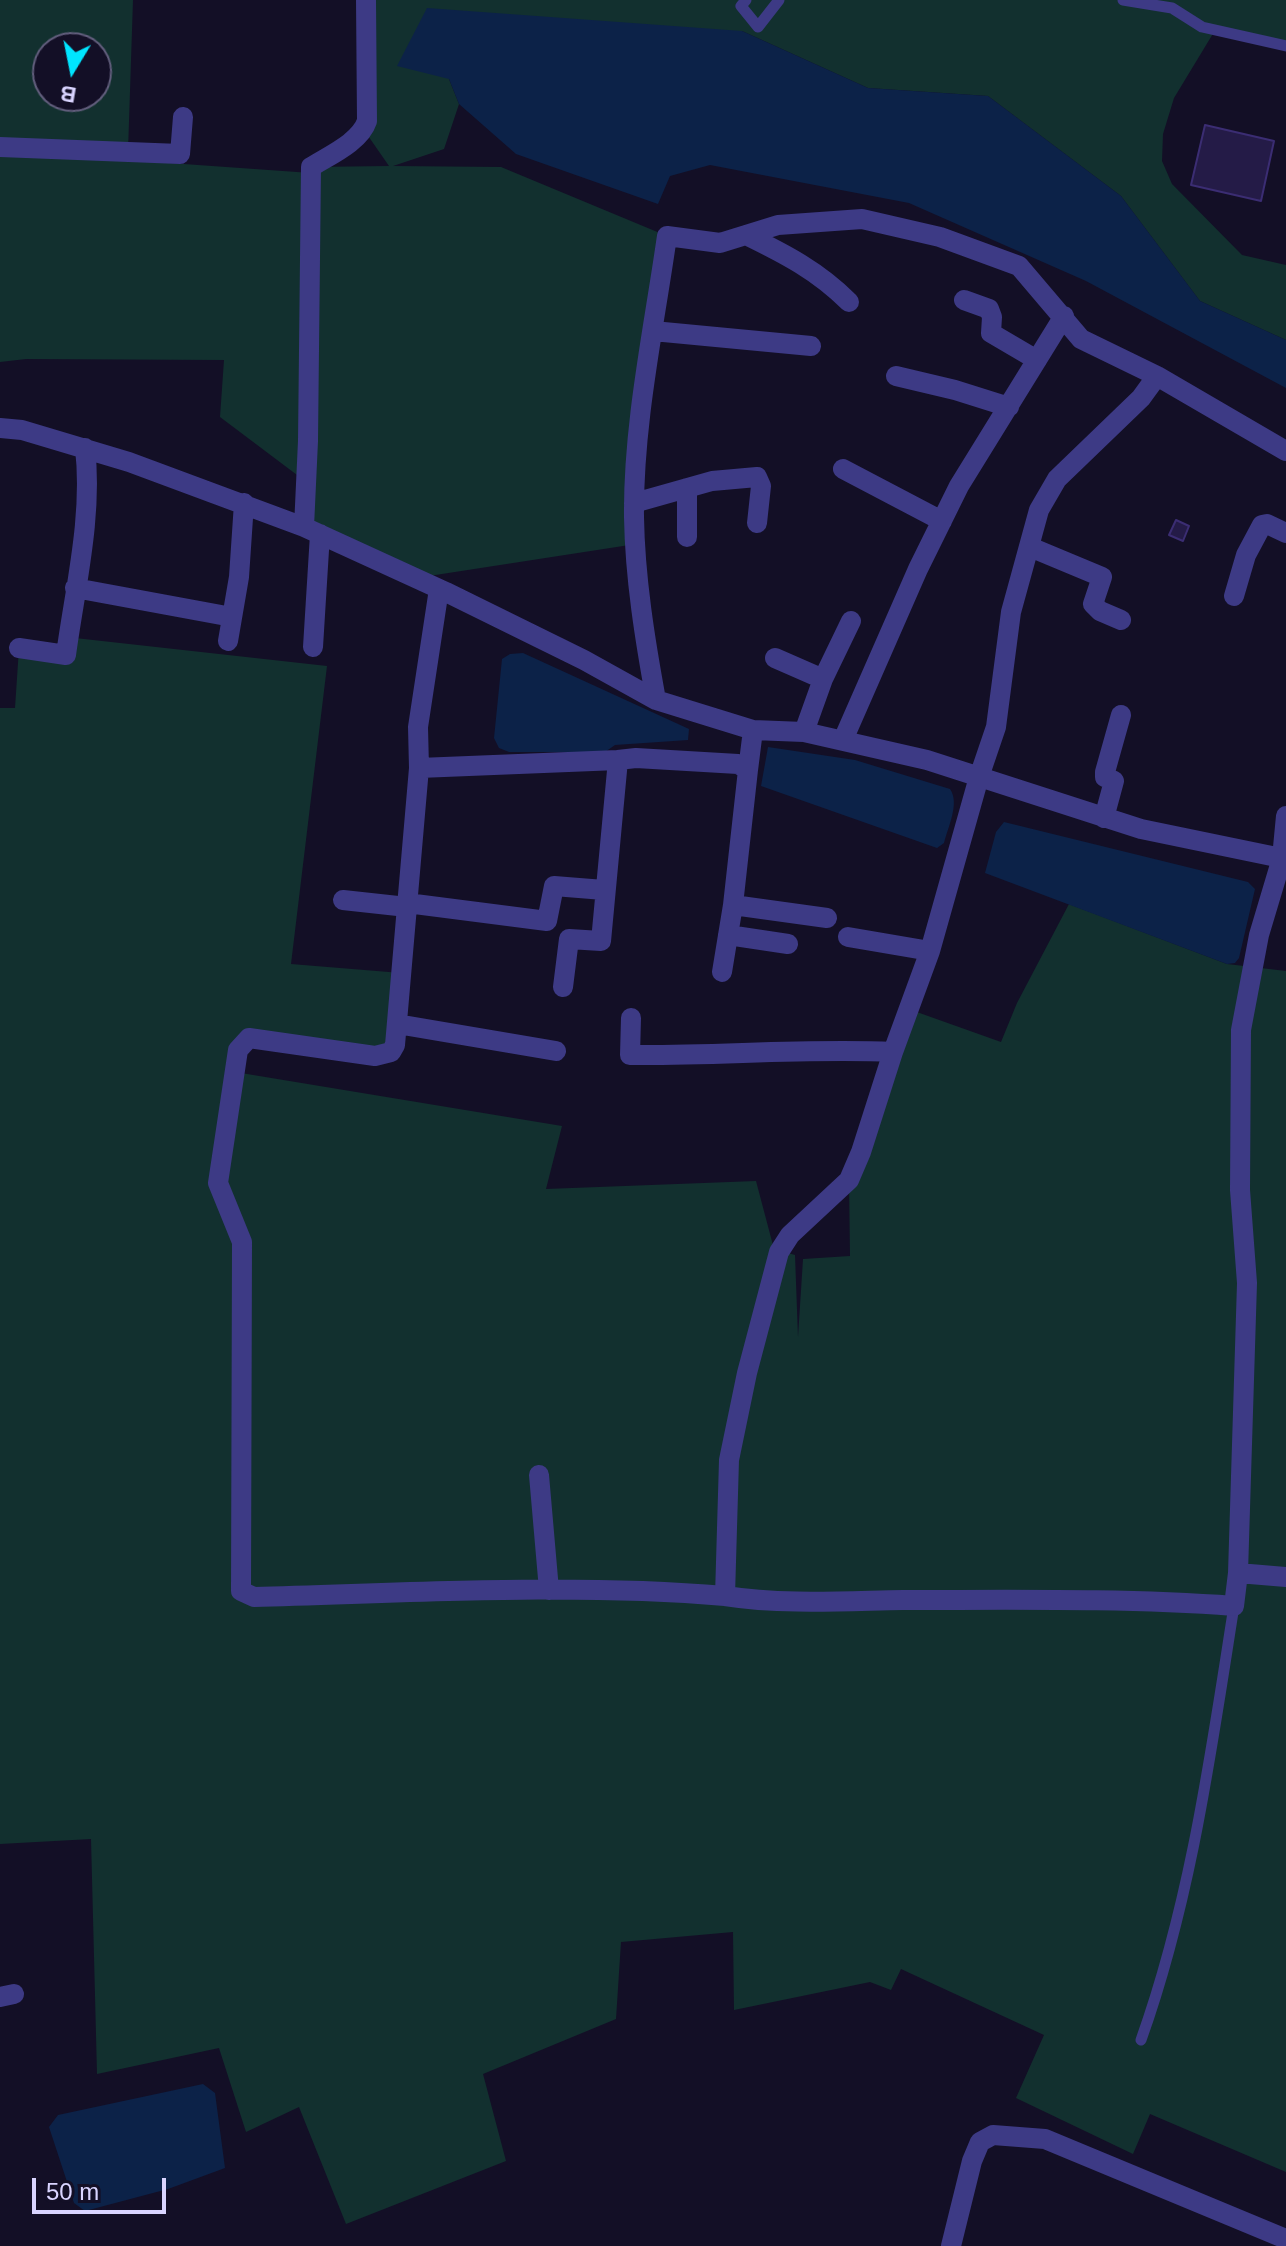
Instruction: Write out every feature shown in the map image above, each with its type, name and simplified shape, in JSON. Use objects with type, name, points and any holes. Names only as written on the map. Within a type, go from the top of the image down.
[{"type":"street","points":[[313,647],[308,441],[311,167],[349,143],[364,130],[367,121],[366,0]]},
{"type":"street","points":[[0,147],[180,154],[183,117]]},
{"type":"street","points":[[656,700],[644,634],[634,503],[637,440],[667,236],[720,243],[778,225],[862,219],[940,237],[1019,266],[1081,339],[1157,376],[1286,451]]},
{"type":"street","points":[[746,235],[798,261],[827,280],[849,302]]},
{"type":"street","points":[[964,300],[989,309],[991,333],[1037,360]]},
{"type":"street","points":[[843,740],[918,569],[959,486],[1064,316]]},
{"type":"street","points":[[653,331],[811,346]]},
{"type":"street","points":[[896,376],[1009,407]]},
{"type":"street","points":[[725,1596],[729,1460],[747,1373],[779,1252],[790,1235],[849,1180],[861,1152],[930,951],[996,727],[1011,612],[1039,510],[1057,479],[1141,398],[1157,376]]},
{"type":"street","points":[[0,428],[22,430],[85,448],[244,503],[312,531],[584,660],[656,700],[753,730],[804,732],[927,760],[1141,829],[1284,858]]},
{"type":"street","points":[[19,648],[66,655],[84,523],[88,473],[85,448]]},
{"type":"street","points":[[843,469],[942,521]]},
{"type":"street","points":[[634,503],[712,481],[757,477],[761,486],[757,523]]},
{"type":"street","points":[[687,488],[687,537]]},
{"type":"street","points":[[228,641],[240,562],[244,503]]},
{"type":"street","points":[[1234,596],[1246,555],[1262,525],[1267,524],[1286,533]]},
{"type":"street","points":[[1030,547],[1102,577],[1093,604],[1100,611],[1121,620]]},
{"type":"street","points":[[75,588],[232,617]]},
{"type":"street","points":[[439,589],[418,727],[419,768],[395,1045],[391,1052],[383,1056],[249,1038],[238,1050],[218,1183],[242,1242],[241,1591],[254,1597],[549,1590],[665,1591],[817,1601],[1036,1600],[1182,1602],[1234,1606],[1238,1573],[1247,1283],[1240,1190],[1241,1030],[1259,935],[1284,858],[1286,816]]},
{"type":"street","points":[[804,732],[823,679],[851,621]]},
{"type":"street","points":[[775,658],[823,679]]},
{"type":"street","points":[[1104,818],[1114,783],[1105,777],[1105,772],[1121,715]]},
{"type":"street","points":[[722,972],[753,730]]},
{"type":"street","points":[[419,768],[636,758],[738,764],[748,770]]},
{"type":"street","points":[[563,987],[569,939],[601,941],[618,760]]},
{"type":"street","points":[[343,900],[547,921],[554,886],[604,890]]},
{"type":"street","points":[[733,905],[827,918]]},
{"type":"street","points":[[728,935],[788,944]]},
{"type":"street","points":[[848,937],[930,951]]},
{"type":"street","points":[[631,1018],[630,1055],[696,1056],[829,1049],[893,1052]]},
{"type":"street","points":[[397,1024],[556,1051]]},
{"type":"street","points":[[539,1475],[549,1590]]},
{"type":"street","points":[[1238,1573],[1286,1577]]},
{"type":"street","points":[[951,2246],[972,2161],[980,2142],[993,2135],[1045,2139],[1286,2239]]},
{"type":"lane","points":[[746,0],[741,6],[758,27],[779,0]]},
{"type":"lane","points":[[1123,0],[1172,8],[1202,27],[1286,46]]},
{"type":"lane","points":[[1141,2040],[1155,2002],[1192,1863],[1234,1606]]},
{"type":"green space","points":[[0,0],[133,0],[128,152],[0,147]]},
{"type":"green space","points":[[365,0],[1286,0],[1286,46],[1214,32],[1174,98],[1163,134],[1162,161],[1172,184],[1242,255],[1286,265],[1286,340],[1200,301],[1121,196],[988,96],[868,88],[742,31],[449,79],[459,104],[444,149],[393,166],[501,167],[667,236],[636,544],[416,578],[304,527],[305,481],[220,417],[224,360],[26,359],[0,362],[0,151],[311,173],[311,167],[389,166],[364,130]]},
{"type":"green space","points":[[75,638],[327,666],[291,964],[401,973],[391,1052],[243,1042],[235,1072],[562,1126],[546,1189],[756,1181],[774,1249],[795,1255],[798,1337],[803,1259],[850,1256],[849,1180],[914,1011],[1001,1042],[1017,1003],[1069,904],[1227,964],[1286,971],[1286,2172],[1150,2114],[1133,2154],[1016,2098],[1044,2035],[901,1969],[891,1990],[870,1982],[734,2010],[733,1932],[621,1942],[616,2019],[483,2074],[506,2161],[346,2224],[299,2107],[246,2132],[219,2048],[97,2074],[91,1839],[0,1844],[0,708],[15,708],[19,648],[66,655]]},
{"type":"water","points":[[427,8],[742,31],[868,88],[988,96],[1121,196],[1200,301],[1286,340],[1286,388],[1086,281],[909,203],[710,165],[670,176],[658,204],[516,154],[459,104],[449,79],[397,66]]},
{"type":"water","points":[[523,653],[689,729],[688,740],[615,745],[605,752],[509,752],[499,748],[494,738],[502,659],[510,654]]},
{"type":"water","points":[[768,747],[855,760],[950,789],[954,808],[944,843],[937,848],[761,786]]},
{"type":"water","points":[[1004,822],[1248,882],[1255,889],[1239,958],[1235,963],[1227,964],[985,873],[996,832]]},
{"type":"water","points":[[203,2084],[215,2093],[225,2168],[168,2189],[85,2211],[74,2203],[49,2127],[58,2115]]},
{"type":"building","points":[[1205,125],[1274,141],[1261,201],[1191,185]]},
{"type":"building","points":[[1176,520],[1189,526],[1183,541],[1169,535]]}]
